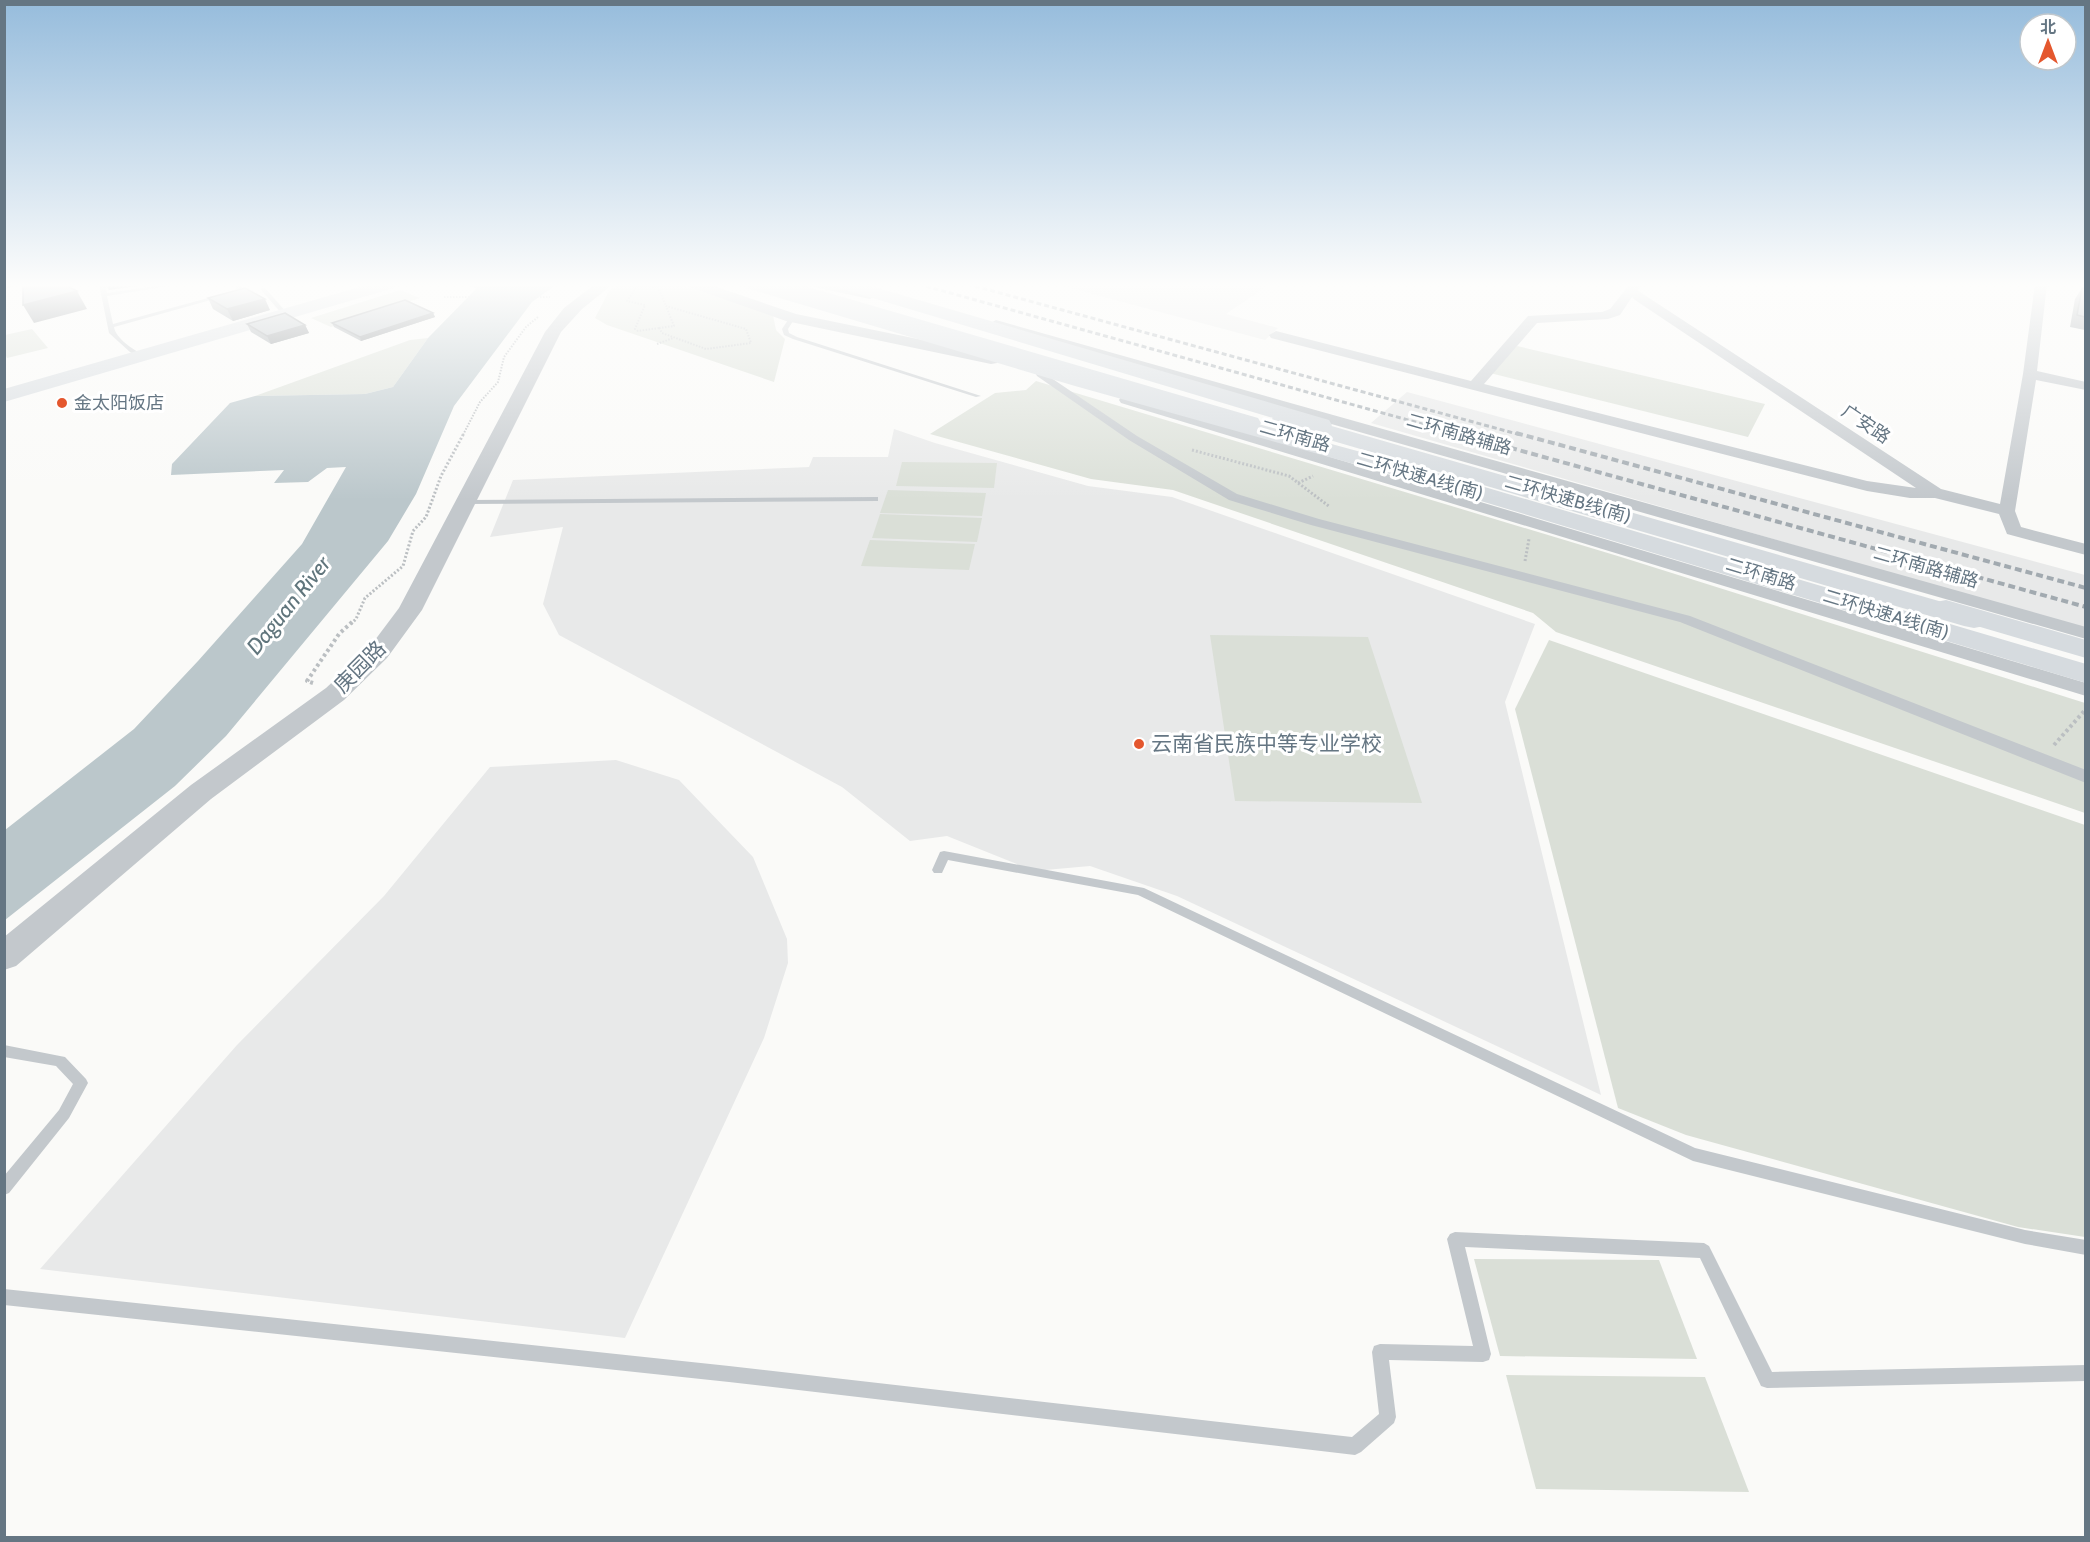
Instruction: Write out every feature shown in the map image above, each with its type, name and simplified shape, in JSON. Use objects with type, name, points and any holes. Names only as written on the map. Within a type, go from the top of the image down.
[{"type":"main road","points":[[4,396],[141,356]]},
{"type":"main road","name":"二环快速A线(南)","points":[[994,356],[1401,470],[2085,672]]},
{"type":"main road","name":"二环南路","points":[[1039,356],[2085,672]]},
{"type":"main road","name":"二环南路","points":[[1053,356],[2085,650]]},
{"type":"main road","name":"二环快速B线(南)","points":[[1094,356],[1434,460],[2085,650]]},
{"type":"street","name":"庚园路","points":[[4,957],[201,792],[335,694],[378,653],[410,610],[541,356]]},
{"type":"street","points":[[975,356],[999,361]]},
{"type":"street","points":[[986,356],[2085,690]]},
{"type":"street","name":"二环南路辅路","points":[[1114,356],[2085,633]]},
{"type":"street","points":[[1357,356],[1867,486],[1935,493]]},
{"type":"street","points":[[1474,386],[1500,356]]},
{"type":"street","name":"广安路","points":[[1734,356],[1935,493],[2007,511]]},
{"type":"street","points":[[2032,356],[2007,511],[2013,530],[2085,550]]},
{"type":"street","points":[[1041,374],[1133,438],[1233,497],[1315,522],[1685,619],[2085,777]]},
{"type":"street","points":[[2030,374],[2085,386]]},
{"type":"lane","points":[[852,356],[978,396]]},
{"type":"lane","points":[[466,502],[875,499]]},
{"type":"lane","points":[[938,870],[944,855],[1140,891],[1693,1154],[2025,1237],[2085,1248]]},
{"type":"lane","points":[[4,1051],[60,1061],[81,1083],[64,1114],[4,1188]]},
{"type":"lane","points":[[4,1297],[717,1372],[1355,1446],[1388,1417],[1380,1352],[1483,1354],[1455,1239],[1704,1251],[1767,1380],[2085,1373]]},
{"type":"path","points":[[335,694],[307,681],[339,634],[356,619],[365,598],[403,566],[413,531],[426,517],[441,476],[480,402],[498,382],[505,356]]},
{"type":"path","points":[[1190,450],[1289,476],[1333,510]]},
{"type":"path","points":[[1523,576],[1533,523]]},
{"type":"path","points":[[2041,759],[2085,709]]},
{"type":"shaded area","points":[[366,356],[415,356],[393,387],[365,394],[255,396]]},
{"type":"shaded area","points":[[698,356],[781,356],[774,382]]},
{"type":"shaded area","points":[[1507,356],[1560,356],[1765,404],[1748,437],[1490,373]]},
{"type":"shaded area","points":[[1036,381],[1621,557],[2085,703],[2085,813],[1556,632],[1533,613],[1173,490],[1091,479],[930,434],[995,393],[1026,390]]},
{"type":"shaded area","points":[[1407,392],[2085,575],[2085,629],[1371,423]]},
{"type":"shaded area","name":"云南省民族中等专业学校","points":[[894,429],[935,443],[1088,486],[1172,497],[1535,624],[1505,702],[1601,1095],[1177,896],[1090,866],[1034,871],[947,836],[910,841],[842,787],[559,635],[543,604],[563,527],[490,537],[513,480],[809,467],[813,457],[888,457]]},
{"type":"shaded area","points":[[902,462],[997,463],[994,488],[896,486]]},
{"type":"shaded area","points":[[888,490],[986,493],[982,516],[880,513]]},
{"type":"shaded area","points":[[880,514],[982,518],[977,542],[872,538]]},
{"type":"shaded area","points":[[870,540],[975,544],[969,570],[861,566]]},
{"type":"shaded area","points":[[1210,635],[1368,637],[1422,803],[1235,801]]},
{"type":"shaded area","points":[[1549,640],[2085,825],[2085,1237],[2018,1227],[1686,1135],[1618,1108],[1515,709]]},
{"type":"shaded area","points":[[616,760],[679,780],[753,857],[787,939],[788,963],[764,1038],[625,1338],[40,1269],[237,1045],[384,896],[490,767]]},
{"type":"shaded area","points":[[1474,1259],[1659,1260],[1697,1359],[1500,1356]]},
{"type":"shaded area","points":[[1506,1375],[1705,1377],[1749,1492],[1536,1489]]},
{"type":"water","name":"Daguan River","points":[[415,356],[492,356],[454,406],[416,494],[388,541],[226,736],[175,786],[5,920],[5,830],[134,729],[198,661],[302,544],[346,467],[327,468],[308,482],[274,483],[284,470],[171,475],[172,464],[230,403],[255,396],[365,394],[393,387]]},
{"type":"railway","points":[[1177,356],[1462,435]]},
{"type":"railway","points":[[1231,356],[1521,435]]},
{"type":"railway","points":[[1457,433],[2086,607]]},
{"type":"railway","points":[[1516,433],[2086,588]]},
{"type":"place","name":"金太阳饭店","points":[[62,403]]},
{"type":"place","name":"云南省民族中等专业学校","points":[[1139,744]]}]
